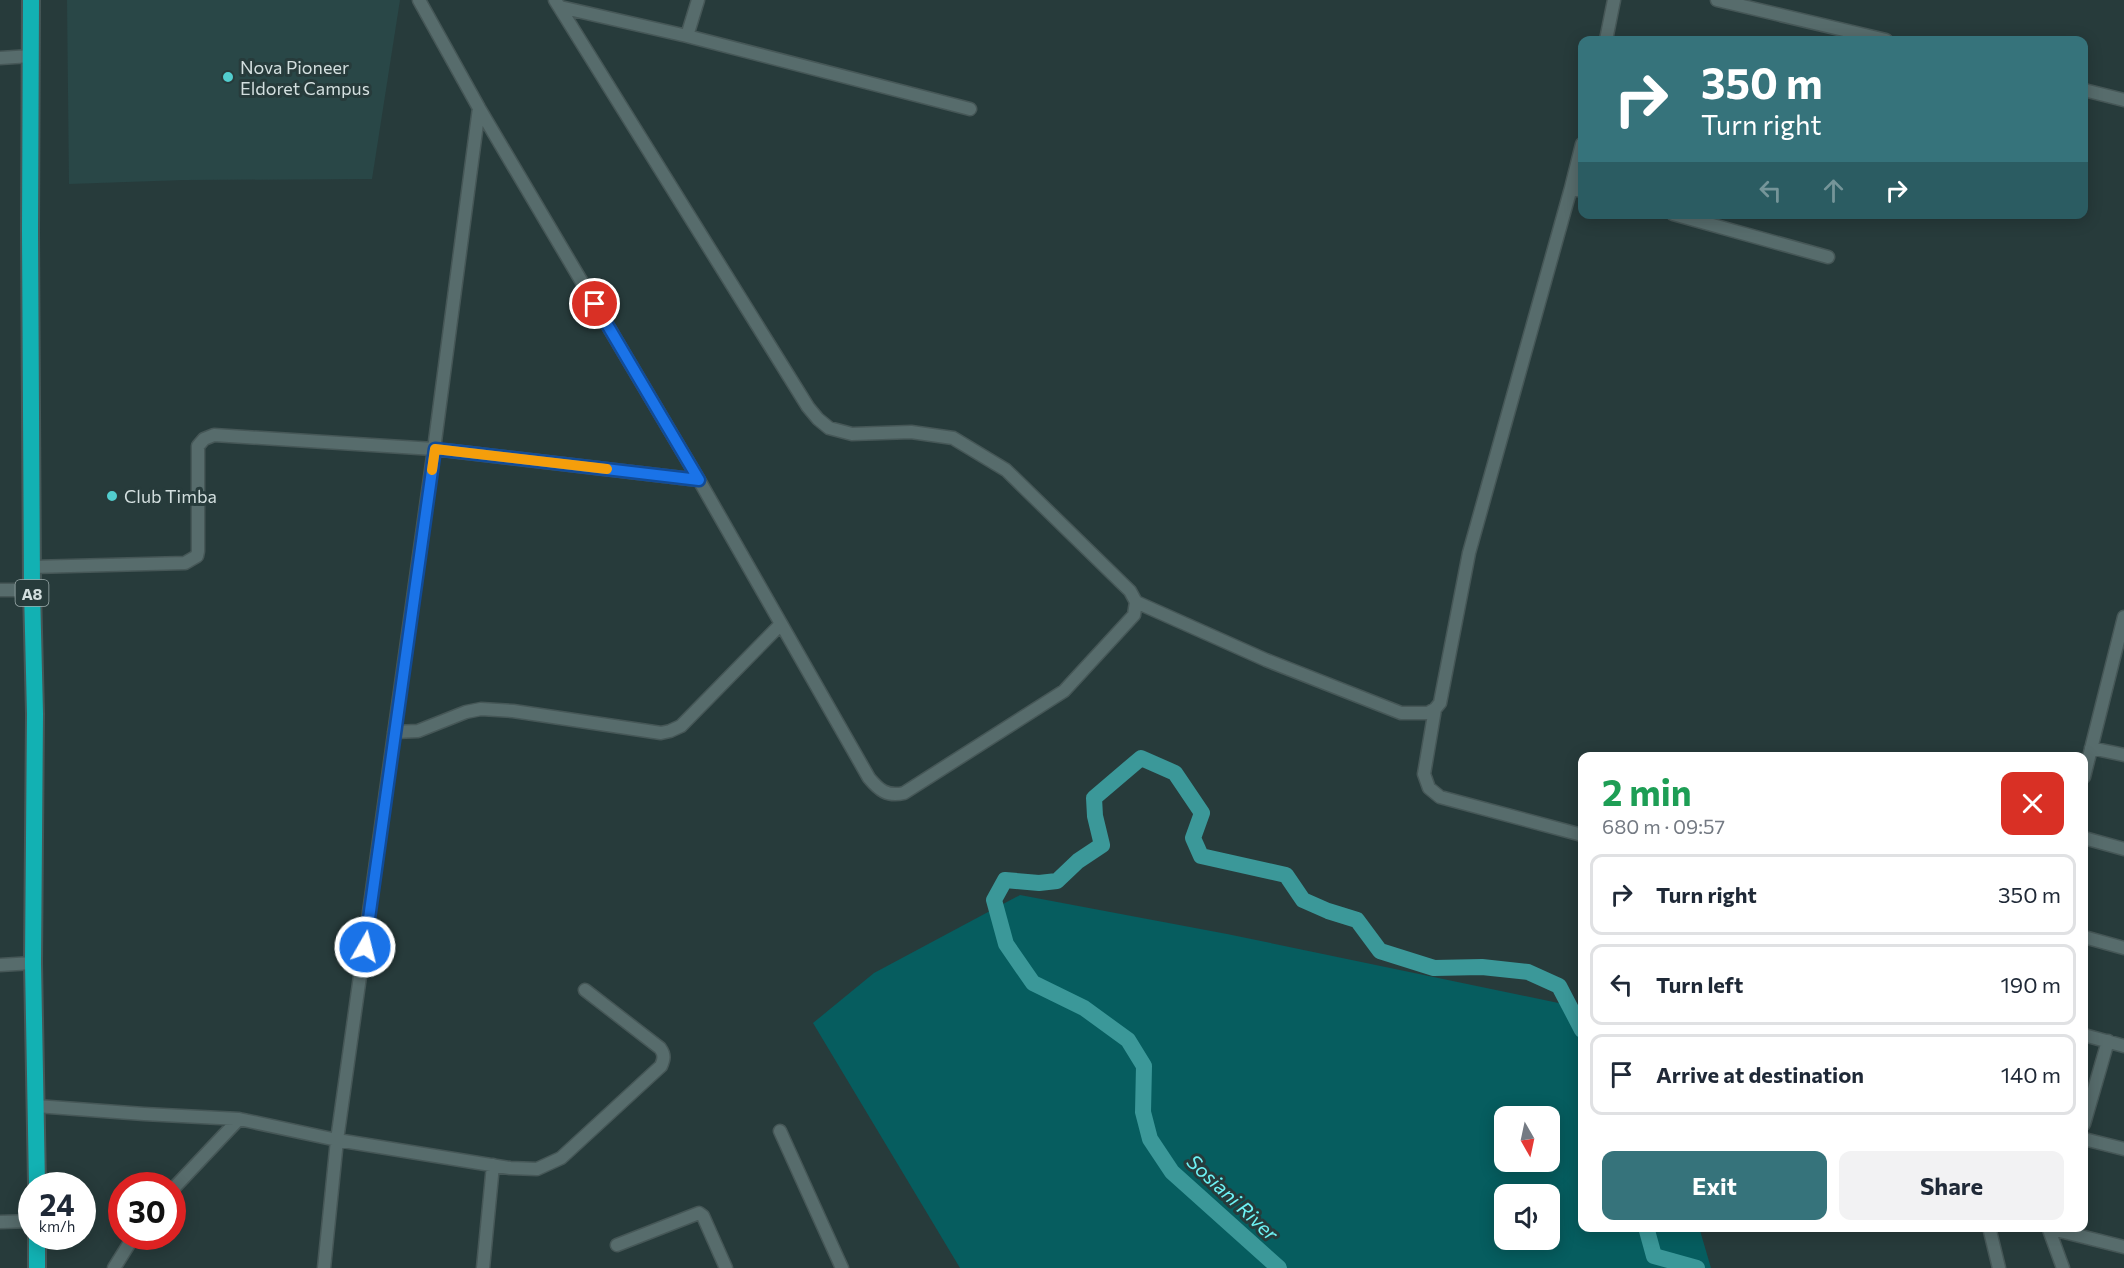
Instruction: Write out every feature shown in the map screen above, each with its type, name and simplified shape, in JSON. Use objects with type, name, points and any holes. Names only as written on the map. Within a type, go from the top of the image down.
[{"type":"highway","name":"A8","points":[[31,0],[30,242],[35,714],[33,963],[36,1172]]},
{"type":"highway","points":[[37,1250],[37,1268]]},
{"type":"street","points":[[419,0],[479,108],[699,480],[869,778],[880,790],[895,795],[904,793],[1065,691],[1134,615],[1136,602]]},
{"type":"street","points":[[687,36],[698,0]]},
{"type":"street","points":[[1607,36],[1614,0]]},
{"type":"street","points":[[1717,0],[1734,2],[1870,36]]},
{"type":"street","points":[[557,4],[970,109]]},
{"type":"street","points":[[557,4],[808,408],[818,419],[830,428],[852,434],[911,432],[953,438],[1006,470],[1130,591],[1136,602],[1266,660],[1401,713],[1422,714],[1435,709],[1440,703],[1469,553],[1577,189]]},
{"type":"street","points":[[0,58],[31,56]]},
{"type":"street","points":[[2088,91],[2124,100]]},
{"type":"street","points":[[324,1268],[337,1140],[435,449],[479,108]]},
{"type":"street","points":[[1691,219],[1828,257]]},
{"type":"street","points":[[32,567],[185,563],[193,560],[198,551],[198,446],[204,439],[214,435],[435,449],[699,480]]},
{"type":"street","points":[[0,590],[32,590]]},
{"type":"street","points":[[2088,760],[2119,655],[2124,617]]},
{"type":"street","points":[[394,732],[418,731],[466,712],[481,709],[513,711],[661,733],[670,731],[681,726],[781,624]]},
{"type":"street","points":[[1435,709],[1424,774],[1429,788],[1440,797],[1578,834]]},
{"type":"street","points":[[2091,748],[2124,755]]},
{"type":"street","points":[[2088,839],[2124,849]]},
{"type":"street","points":[[2088,938],[2124,948]]},
{"type":"street","points":[[0,965],[33,963]]},
{"type":"street","points":[[36,1106],[239,1119],[337,1140],[493,1165],[537,1169],[561,1158],[661,1066],[664,1059],[664,1053],[660,1048],[585,990]]},
{"type":"street","points":[[2088,1036],[2108,1041],[2123,1041]]},
{"type":"street","points":[[2088,1110],[2108,1041]]},
{"type":"street","points":[[186,1175],[239,1119]]},
{"type":"street","points":[[780,1131],[842,1268]]},
{"type":"street","points":[[2088,1140],[2124,1149]]},
{"type":"street","points":[[483,1268],[493,1165]]},
{"type":"street","points":[[618,1245],[699,1213],[703,1216],[726,1268]]},
{"type":"street","points":[[0,1222],[18,1221]]},
{"type":"street","points":[[1990,1232],[1999,1268]]},
{"type":"street","points":[[2050,1232],[2063,1268]]},
{"type":"street","points":[[2064,1232],[2124,1247]]},
{"type":"street","points":[[114,1268],[125,1250]]},
{"type":"shaded area","name":"Nova Pioneer Eldoret Campus","points":[[67,0],[400,0],[372,179],[184,180],[69,184]]},
{"type":"shaded area","points":[[1020,895],[1227,934],[1568,1005],[1578,1029],[1578,1232],[1700,1232],[1711,1268],[960,1268],[813,1023],[874,973]]},
{"type":"waterway","name":"Sosiani River","points":[[1279,1268],[1172,1172],[1150,1139],[1143,1112],[1144,1066],[1128,1040],[1084,1008],[1033,983],[1006,944],[994,900],[1005,880],[1039,883],[1057,881],[1078,861],[1102,845],[1095,816],[1094,798],[1141,758],[1175,773],[1202,813],[1193,838],[1201,856],[1286,875],[1303,900],[1357,920],[1380,951],[1434,968],[1482,967],[1528,972],[1559,986],[1578,1022]]},
{"type":"waterway","name":"Sosiani River","points":[[1647,1232],[1654,1256],[1697,1268]]},
{"type":"slow traffic","points":[[432,470],[435,449],[607,469]]},
{"type":"place","name":"Nova Pioneer Eldoret Campus","points":[[228,77]]},
{"type":"place","name":"Club Timba","points":[[112,496]]},
{"type":"route","points":[[365,947],[435,449],[699,480],[595,304]]}]
